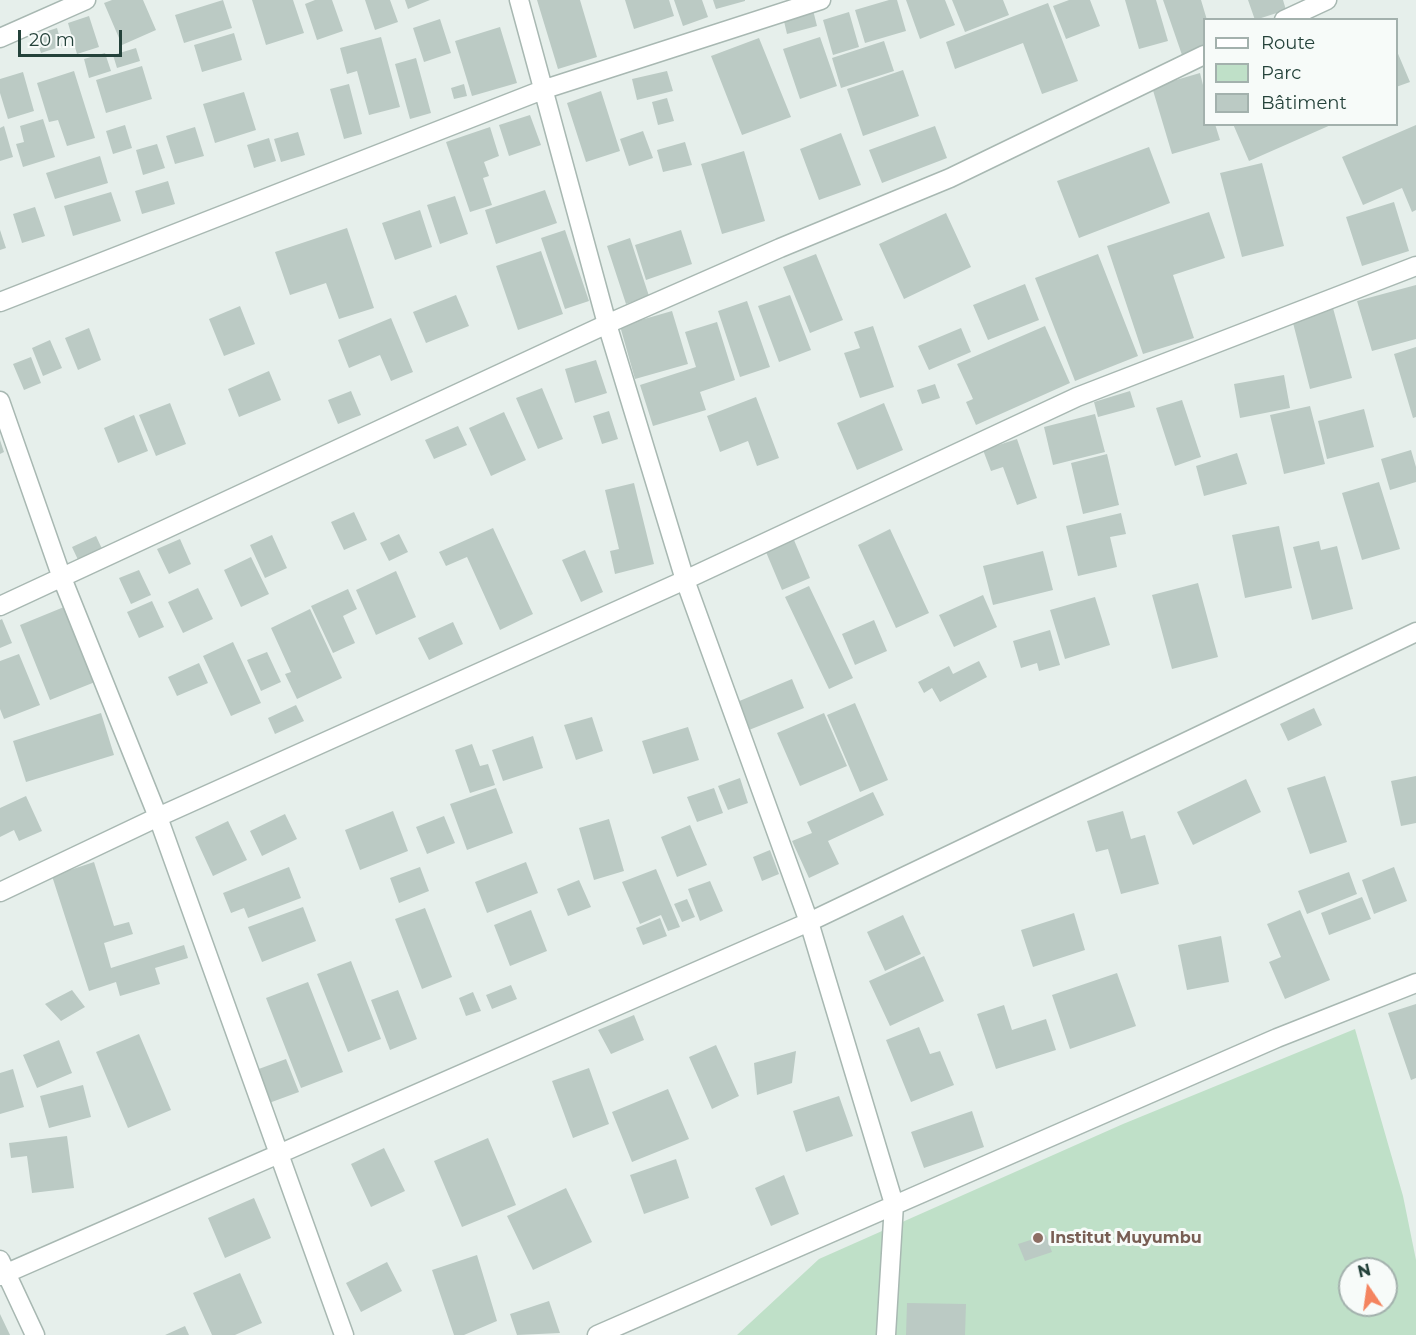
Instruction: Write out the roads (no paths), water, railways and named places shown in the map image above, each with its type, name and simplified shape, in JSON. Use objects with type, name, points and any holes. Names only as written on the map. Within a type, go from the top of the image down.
[{"type":"street","points":[[0,38],[86,0]]},
{"type":"street","points":[[519,0],[607,324],[686,580],[809,922],[894,1204],[886,1335]]},
{"type":"street","points":[[0,302],[545,89],[821,0]]},
{"type":"street","points":[[1288,18],[1328,0]]},
{"type":"street","points":[[0,606],[607,324],[950,178],[1203,55]]},
{"type":"street","points":[[0,892],[158,817],[686,580],[1077,397],[1416,266]]},
{"type":"street","points":[[0,401],[62,578],[158,817],[344,1335]]},
{"type":"street","points":[[35,1335],[2,1270],[278,1154],[809,922],[1416,632]]},
{"type":"street","points":[[597,1335],[1277,1038],[1416,984]]},
{"type":"place","name":"Institut Muyumbu","points":[[1038,1238]]}]
